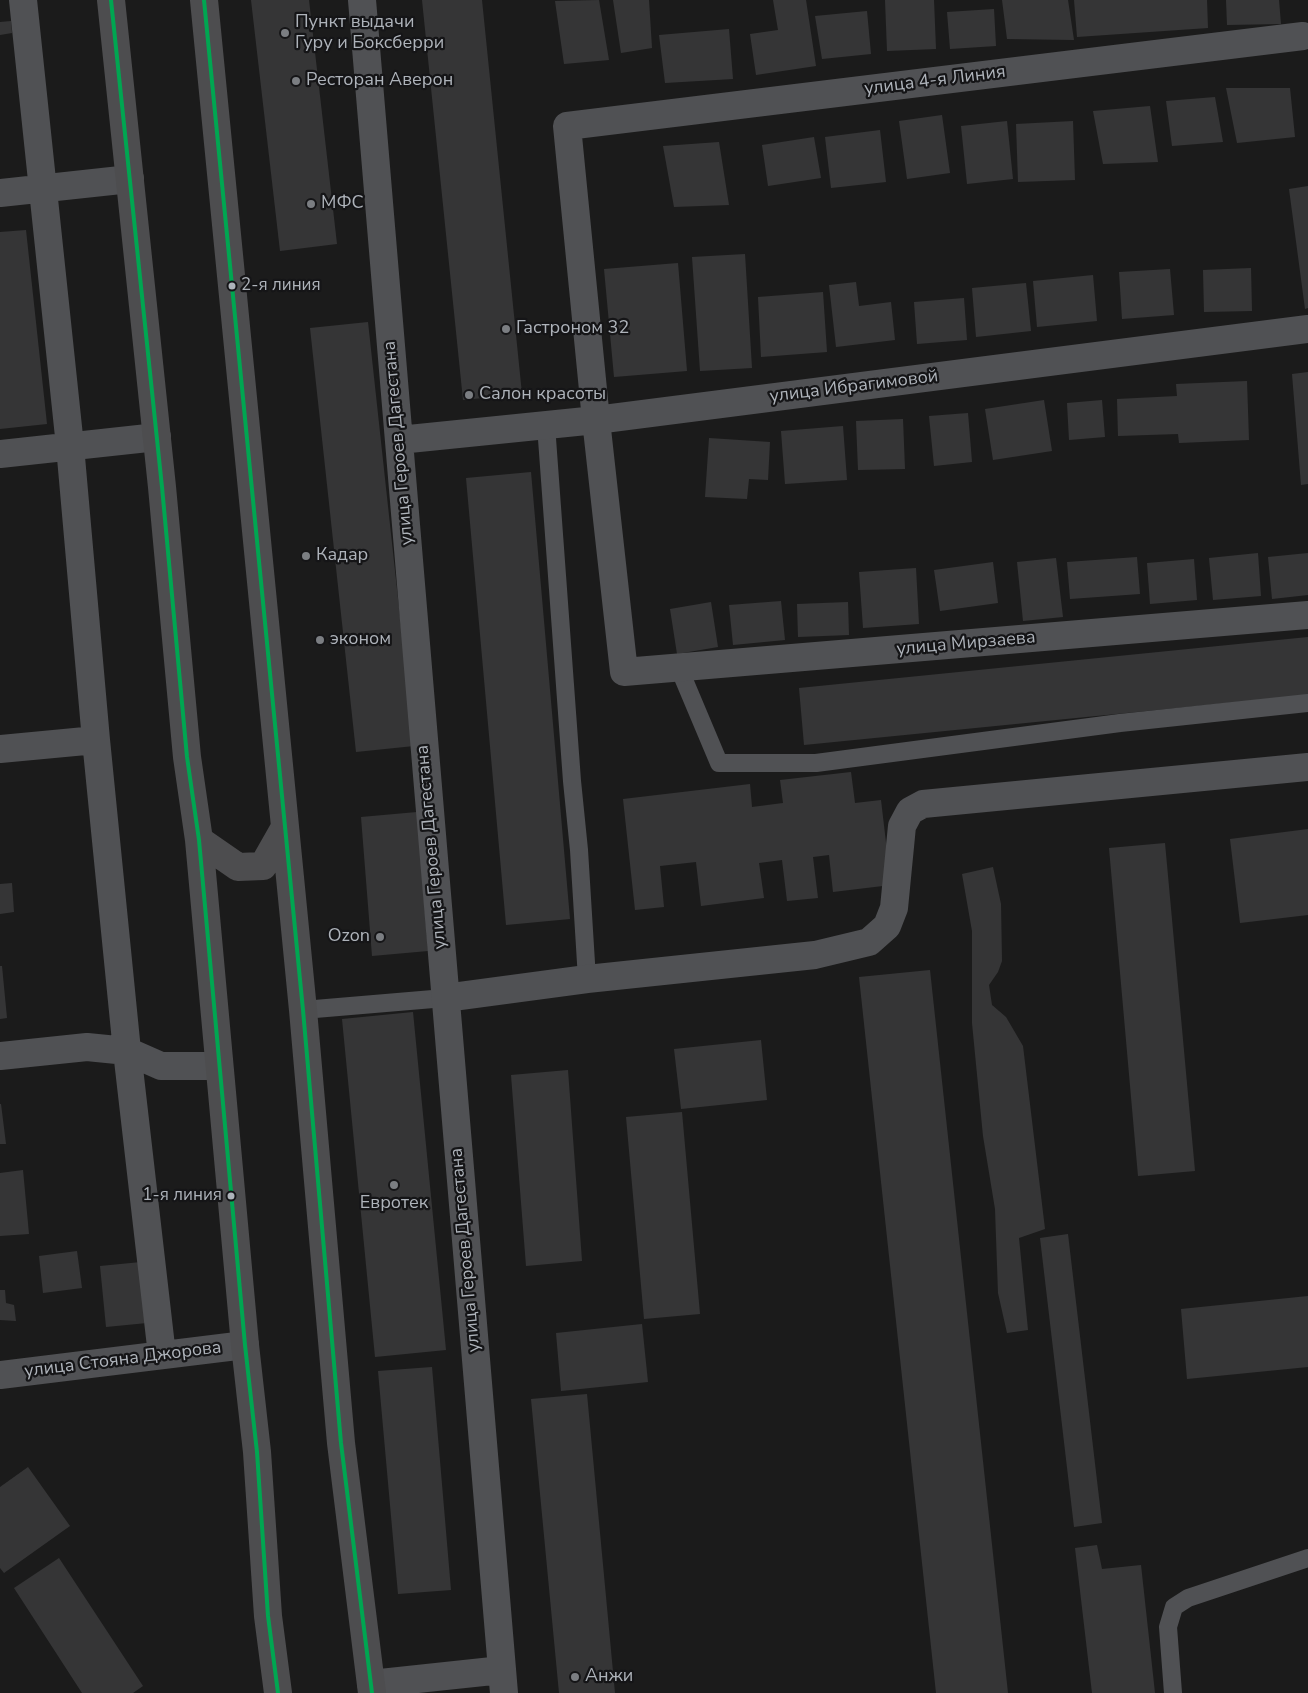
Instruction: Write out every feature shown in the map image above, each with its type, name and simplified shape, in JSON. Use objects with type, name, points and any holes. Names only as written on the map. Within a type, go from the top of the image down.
[{"type":"main road","points":[[111,0],[157,437],[187,757],[199,840],[257,1452],[268,1616],[278,1693]]},
{"type":"main road","points":[[204,0],[303,1010],[341,1444],[372,1688]]},
{"type":"main road","points":[[199,840],[238,867],[263,866],[284,829]]},
{"type":"street","points":[[23,0],[70,446],[96,740],[127,1051],[162,1355]]},
{"type":"street","name":"улица Героев Дагестана","points":[[362,0],[503,1681]]},
{"type":"street","name":"улица 4-я Линия","points":[[596,420],[567,126],[1303,36]]},
{"type":"street","points":[[0,194],[130,179]]},
{"type":"street","name":"улица Ибрагимовой","points":[[399,440],[596,420],[1308,329]]},
{"type":"street","name":"улица Мирзаева","points":[[596,420],[624,672],[1308,615]]},
{"type":"street","points":[[0,454],[157,437]]},
{"type":"street","points":[[0,749],[96,740]]},
{"type":"street","points":[[445,998],[587,979],[815,955],[869,942],[887,926],[894,908],[902,826],[910,810],[923,804],[1308,767]]},
{"type":"street","points":[[0,1056],[87,1047],[127,1051],[161,1066],[219,1066]]},
{"type":"street","name":"улица Стояна Джорова","points":[[0,1375],[246,1345]]},
{"type":"street","points":[[372,1688],[503,1681]]},
{"type":"lane","points":[[546,425],[572,781],[579,850],[587,979]]},
{"type":"lane","points":[[679,668],[719,763],[816,763],[1120,723],[1308,703]]},
{"type":"lane","points":[[303,1010],[445,998]]},
{"type":"lane","points":[[1173,1693],[1168,1627],[1174,1607],[1188,1598],[1308,1558]]},
{"type":"building","points":[[251,0],[309,0],[337,244],[280,251]]},
{"type":"building","points":[[422,0],[482,0],[522,394],[463,400]]},
{"type":"building","points":[[599,0],[609,60],[564,64],[555,1]]},
{"type":"building","points":[[613,0],[649,0],[652,48],[621,53]]},
{"type":"building","points":[[773,0],[806,0],[816,66],[756,75],[750,34],[778,30]]},
{"type":"building","points":[[885,0],[934,0],[936,49],[887,51]]},
{"type":"building","points":[[1002,0],[1068,0],[1074,40],[1007,39]]},
{"type":"building","points":[[1074,0],[1207,0],[1208,28],[1077,37]]},
{"type":"building","points":[[1226,0],[1279,0],[1281,24],[1227,25]]},
{"type":"building","points":[[994,9],[996,46],[950,49],[947,12]]},
{"type":"building","points":[[867,11],[871,54],[822,59],[815,16]]},
{"type":"building","points":[[11,21],[12,33],[0,35],[0,22]]},
{"type":"building","points":[[729,29],[733,79],[665,83],[659,35]]},
{"type":"building","points":[[1226,88],[1290,88],[1295,137],[1237,143]]},
{"type":"building","points":[[1215,97],[1223,142],[1172,146],[1166,101]]},
{"type":"building","points":[[1150,106],[1158,162],[1103,164],[1093,111]]},
{"type":"building","points":[[942,115],[950,173],[907,179],[899,121]]},
{"type":"building","points":[[1007,121],[1013,179],[967,184],[961,126]]},
{"type":"building","points":[[1073,121],[1075,180],[1018,182],[1016,124]]},
{"type":"building","points":[[880,130],[886,182],[831,188],[825,137]]},
{"type":"building","points":[[814,137],[821,178],[768,186],[762,145]]},
{"type":"building","points":[[719,142],[729,205],[674,207],[663,146]]},
{"type":"building","points":[[1308,186],[1308,308],[1305,309],[1289,189]]},
{"type":"building","points":[[26,230],[47,424],[0,429],[0,232]]},
{"type":"building","points":[[745,254],[752,368],[700,371],[692,257]]},
{"type":"building","points":[[678,263],[687,371],[614,377],[604,269]]},
{"type":"building","points":[[1251,268],[1252,311],[1204,312],[1203,270]]},
{"type":"building","points":[[1170,269],[1174,315],[1122,319],[1119,272]]},
{"type":"building","points":[[1093,275],[1097,321],[1037,327],[1033,281]]},
{"type":"building","points":[[856,282],[859,306],[891,302],[895,340],[836,347],[829,285]]},
{"type":"building","points":[[1026,283],[1031,331],[976,337],[972,288]]},
{"type":"building","points":[[823,292],[827,352],[761,357],[758,297]]},
{"type":"building","points":[[964,298],[967,340],[917,344],[914,302]]},
{"type":"building","points":[[368,322],[414,746],[356,752],[310,328]]},
{"type":"building","points":[[1308,372],[1308,484],[1301,485],[1292,374]]},
{"type":"building","points":[[1247,381],[1249,440],[1179,443],[1178,434],[1118,436],[1117,399],[1177,396],[1176,384]]},
{"type":"building","points":[[1044,400],[1052,451],[993,460],[985,409]]},
{"type":"building","points":[[1102,400],[1105,437],[1069,440],[1067,403]]},
{"type":"building","points":[[968,413],[972,462],[934,466],[929,416]]},
{"type":"building","points":[[903,419],[905,469],[858,470],[856,421]]},
{"type":"building","points":[[843,426],[847,480],[785,484],[781,431]]},
{"type":"building","points":[[709,438],[770,442],[768,480],[749,479],[747,499],[705,497]]},
{"type":"building","points":[[531,472],[570,919],[506,925],[466,478]]},
{"type":"building","points":[[1258,553],[1261,596],[1213,600],[1209,558]]},
{"type":"building","points":[[1308,553],[1308,595],[1272,599],[1268,557]]},
{"type":"building","points":[[1137,557],[1140,594],[1070,599],[1067,562]]},
{"type":"building","points":[[1056,558],[1063,617],[1023,621],[1017,562]]},
{"type":"building","points":[[1194,559],[1197,600],[1150,604],[1147,563]]},
{"type":"building","points":[[993,562],[998,603],[940,611],[934,570]]},
{"type":"building","points":[[916,568],[919,624],[863,628],[859,572]]},
{"type":"building","points":[[781,601],[785,640],[733,645],[729,605]]},
{"type":"building","points":[[711,602],[718,647],[677,654],[670,609]]},
{"type":"building","points":[[848,602],[849,635],[798,637],[797,604]]},
{"type":"building","points":[[1308,637],[1308,695],[804,745],[799,688]]},
{"type":"building","points":[[851,772],[855,803],[881,800],[891,885],[833,892],[829,855],[813,857],[818,898],[787,901],[782,860],[759,863],[764,898],[701,906],[696,862],[660,866],[664,907],[635,910],[623,799],[750,784],[752,807],[783,803],[780,780]]},
{"type":"building","points":[[417,812],[428,951],[372,956],[361,817]]},
{"type":"building","points":[[1308,829],[1308,915],[1240,923],[1230,839]]},
{"type":"building","points":[[1165,843],[1195,1171],[1138,1176],[1109,848]]},
{"type":"building","points":[[993,867],[1001,904],[1002,961],[998,972],[989,985],[992,1005],[1006,1017],[1023,1046],[1045,1229],[1019,1238],[1028,1330],[1007,1333],[998,1293],[995,1209],[983,1136],[972,1023],[972,931],[962,874]]},
{"type":"building","points":[[12,883],[14,912],[0,914],[0,884]]},
{"type":"building","points":[[0,966],[2,966],[7,1018],[0,1019]]},
{"type":"building","points":[[930,970],[1008,1693],[936,1693],[859,977]]},
{"type":"building","name":"Евротек","points":[[413,1012],[446,1350],[375,1357],[342,1019]]},
{"type":"building","points":[[761,1040],[767,1100],[681,1109],[674,1049]]},
{"type":"building","points":[[568,1070],[582,1261],[526,1266],[511,1075]]},
{"type":"building","points":[[1,1104],[6,1144],[0,1144]]},
{"type":"building","points":[[682,1112],[700,1314],[644,1319],[626,1117]]},
{"type":"building","points":[[23,1170],[29,1234],[0,1236],[0,1173]]},
{"type":"building","points":[[1068,1234],[1102,1523],[1074,1527],[1040,1238]]},
{"type":"building","points":[[77,1251],[82,1288],[43,1293],[39,1256]]},
{"type":"building","points":[[141,1262],[147,1323],[106,1327],[100,1266]]},
{"type":"building","points":[[0,1290],[5,1290],[6,1303],[14,1305],[16,1321],[0,1320]]},
{"type":"building","points":[[1308,1296],[1308,1367],[1187,1379],[1181,1309]]},
{"type":"building","points":[[642,1324],[648,1382],[561,1391],[556,1333]]},
{"type":"building","points":[[432,1367],[451,1590],[398,1594],[378,1371]]},
{"type":"building","points":[[587,1394],[615,1693],[559,1693],[531,1399]]},
{"type":"building","points":[[28,1467],[70,1526],[4,1573],[0,1568],[0,1487]]},
{"type":"building","points":[[1097,1545],[1102,1569],[1141,1565],[1155,1693],[1092,1693],[1075,1548]]},
{"type":"building","points":[[59,1558],[143,1686],[133,1693],[82,1693],[14,1588]]},
{"type":"transit line","points":[[111,0],[162,487],[187,757],[199,840],[245,1345],[257,1452],[268,1616],[278,1693]]},
{"type":"transit line","points":[[204,0],[303,1010],[341,1443],[372,1693]]},
{"type":"place","name":"Пункт выдачи Гуру и Боксберри","points":[[285,33]]},
{"type":"place","name":"Ресторан Аверон","points":[[296,81]]},
{"type":"place","name":"МФС","points":[[311,204]]},
{"type":"place","name":"2-я линия","points":[[232,286]]},
{"type":"place","name":"Гастроном 32","points":[[506,329]]},
{"type":"place","name":"Салон красоты","points":[[469,395]]},
{"type":"place","name":"Кадар","points":[[306,556]]},
{"type":"place","name":"эконом","points":[[320,640]]},
{"type":"place","name":"Ozon","points":[[380,937]]},
{"type":"place","name":"Евротек","points":[[394,1185]]},
{"type":"place","name":"1-я линия","points":[[231,1196]]},
{"type":"place","name":"Анжи","points":[[575,1677]]}]
